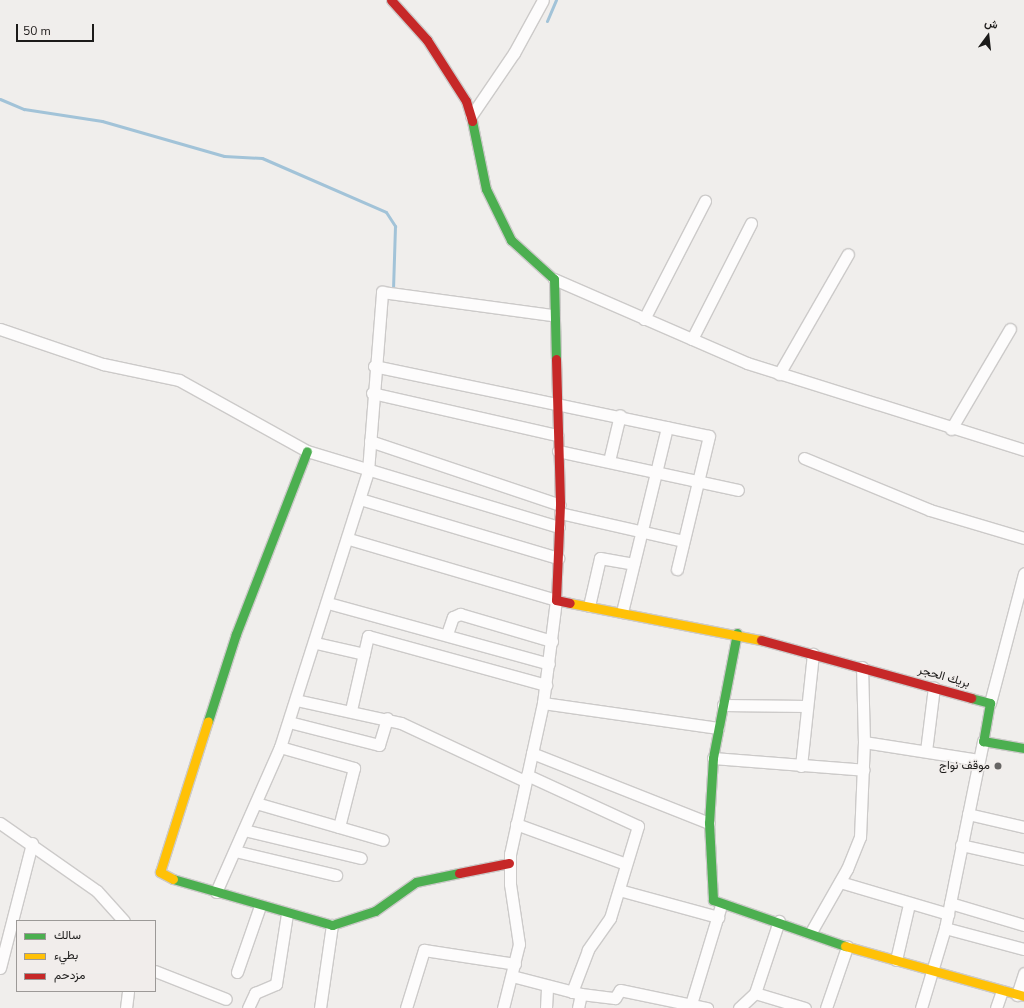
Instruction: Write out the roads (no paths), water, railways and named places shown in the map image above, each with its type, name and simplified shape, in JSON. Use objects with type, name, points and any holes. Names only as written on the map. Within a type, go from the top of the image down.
[{"type":"street","points":[[391,0],[446,67],[471,116],[486,189],[494,209],[511,240],[554,279],[644,319],[779,374],[951,429],[1024,450]]},
{"type":"street","points":[[471,116],[514,53],[543,0]]},
{"type":"street","points":[[644,319],[705,201]]},
{"type":"street","points":[[692,339],[751,223]]},
{"type":"street","points":[[779,374],[848,254]]},
{"type":"street","points":[[503,1008],[515,964],[519,938],[509,863],[516,824],[543,703],[556,600],[560,509],[553,315],[554,279]]},
{"type":"street","points":[[216,892],[280,747],[349,539],[368,471],[374,366],[381,296],[385,291],[553,315]]},
{"type":"street","points":[[0,329],[103,364],[179,380],[307,451],[368,471],[559,527]]},
{"type":"street","points":[[951,429],[1010,329]]},
{"type":"street","points":[[374,366],[620,415],[711,437],[698,480],[677,569]]},
{"type":"street","points":[[372,393],[557,435]]},
{"type":"street","points":[[609,461],[620,415]]},
{"type":"street","points":[[622,612],[640,532],[667,426]]},
{"type":"street","points":[[370,441],[560,509],[640,532],[683,541]]},
{"type":"street","points":[[307,451],[241,619],[160,869],[168,878],[287,914],[332,925],[375,911],[416,882],[509,863]]},
{"type":"street","points":[[558,451],[698,480],[738,490]]},
{"type":"street","points":[[804,458],[930,510],[1024,538]]},
{"type":"street","points":[[360,499],[558,558]]},
{"type":"street","points":[[349,539],[556,600]]},
{"type":"street","points":[[589,606],[600,558],[633,564]]},
{"type":"street","points":[[921,1008],[945,928],[990,703],[1020,605],[1024,572]]},
{"type":"street","name":"بريك الحجر","points":[[556,600],[736,633],[990,703]]},
{"type":"street","points":[[328,603],[447,634],[549,664]]},
{"type":"street","points":[[447,634],[453,617],[460,614],[552,641]]},
{"type":"street","points":[[736,633],[713,758],[709,823],[712,895],[721,905],[778,921],[811,932],[847,947],[1002,991],[1021,995],[1024,973]]},
{"type":"street","points":[[351,710],[368,636],[546,686]]},
{"type":"street","points":[[316,642],[364,654]]},
{"type":"street","points":[[801,766],[813,654]]},
{"type":"street","points":[[811,932],[840,882],[860,836],[864,770],[862,667]]},
{"type":"street","points":[[926,751],[934,687]]},
{"type":"street","points":[[296,700],[388,718],[448,742],[526,778],[638,826],[610,918],[588,950],[576,993],[578,1008]]},
{"type":"street","points":[[543,703],[718,728]]},
{"type":"street","points":[[723,706],[807,706]]},
{"type":"street","points":[[289,722],[378,745],[388,718]]},
{"type":"street","points":[[983,741],[1024,748]]},
{"type":"street","points":[[864,742],[979,760]]},
{"type":"street","points":[[280,747],[354,768],[339,827]]},
{"type":"street","points":[[532,753],[709,823]]},
{"type":"street","points":[[713,758],[864,770]]},
{"type":"street","points":[[256,804],[383,840]]},
{"type":"street","points":[[968,814],[1024,827]]},
{"type":"street","points":[[0,823],[32,843],[97,891],[123,920]]},
{"type":"street","points":[[516,824],[626,864]]},
{"type":"street","points":[[244,830],[361,858]]},
{"type":"street","points":[[0,968],[32,843]]},
{"type":"street","points":[[961,845],[1024,859]]},
{"type":"street","points":[[235,851],[336,875]]},
{"type":"street","points":[[840,882],[909,904],[949,908],[1024,925]]},
{"type":"street","points":[[619,890],[718,917]]},
{"type":"street","points":[[896,960],[909,904]]},
{"type":"street","points":[[691,1004],[721,905]]},
{"type":"street","points":[[237,972],[260,906]]},
{"type":"street","points":[[248,1008],[256,993],[276,984],[287,914]]},
{"type":"street","points":[[739,1008],[755,993],[778,921]]},
{"type":"street","points":[[320,1008],[332,925]]},
{"type":"street","points":[[945,928],[1024,949]]},
{"type":"street","points":[[826,1008],[847,947]]},
{"type":"street","points":[[406,1008],[421,954],[426,949],[515,964]]},
{"type":"street","points":[[156,971],[226,999]]},
{"type":"street","points":[[512,976],[547,987],[576,993],[615,998],[620,990],[706,1008]]},
{"type":"street","points":[[546,1008],[547,987]]},
{"type":"street","points":[[996,1008],[1002,991]]},
{"type":"street","points":[[126,1008],[128,992]]},
{"type":"street","points":[[755,993],[805,1008]]},
{"type":"waterway","points":[[547,21],[556,0]]},
{"type":"waterway","points":[[0,99],[24,109],[102,121],[224,156],[262,158],[386,212],[395,226],[393,288]]},
{"type":"place","name":"موقف نواج","points":[[998,766]]}]
